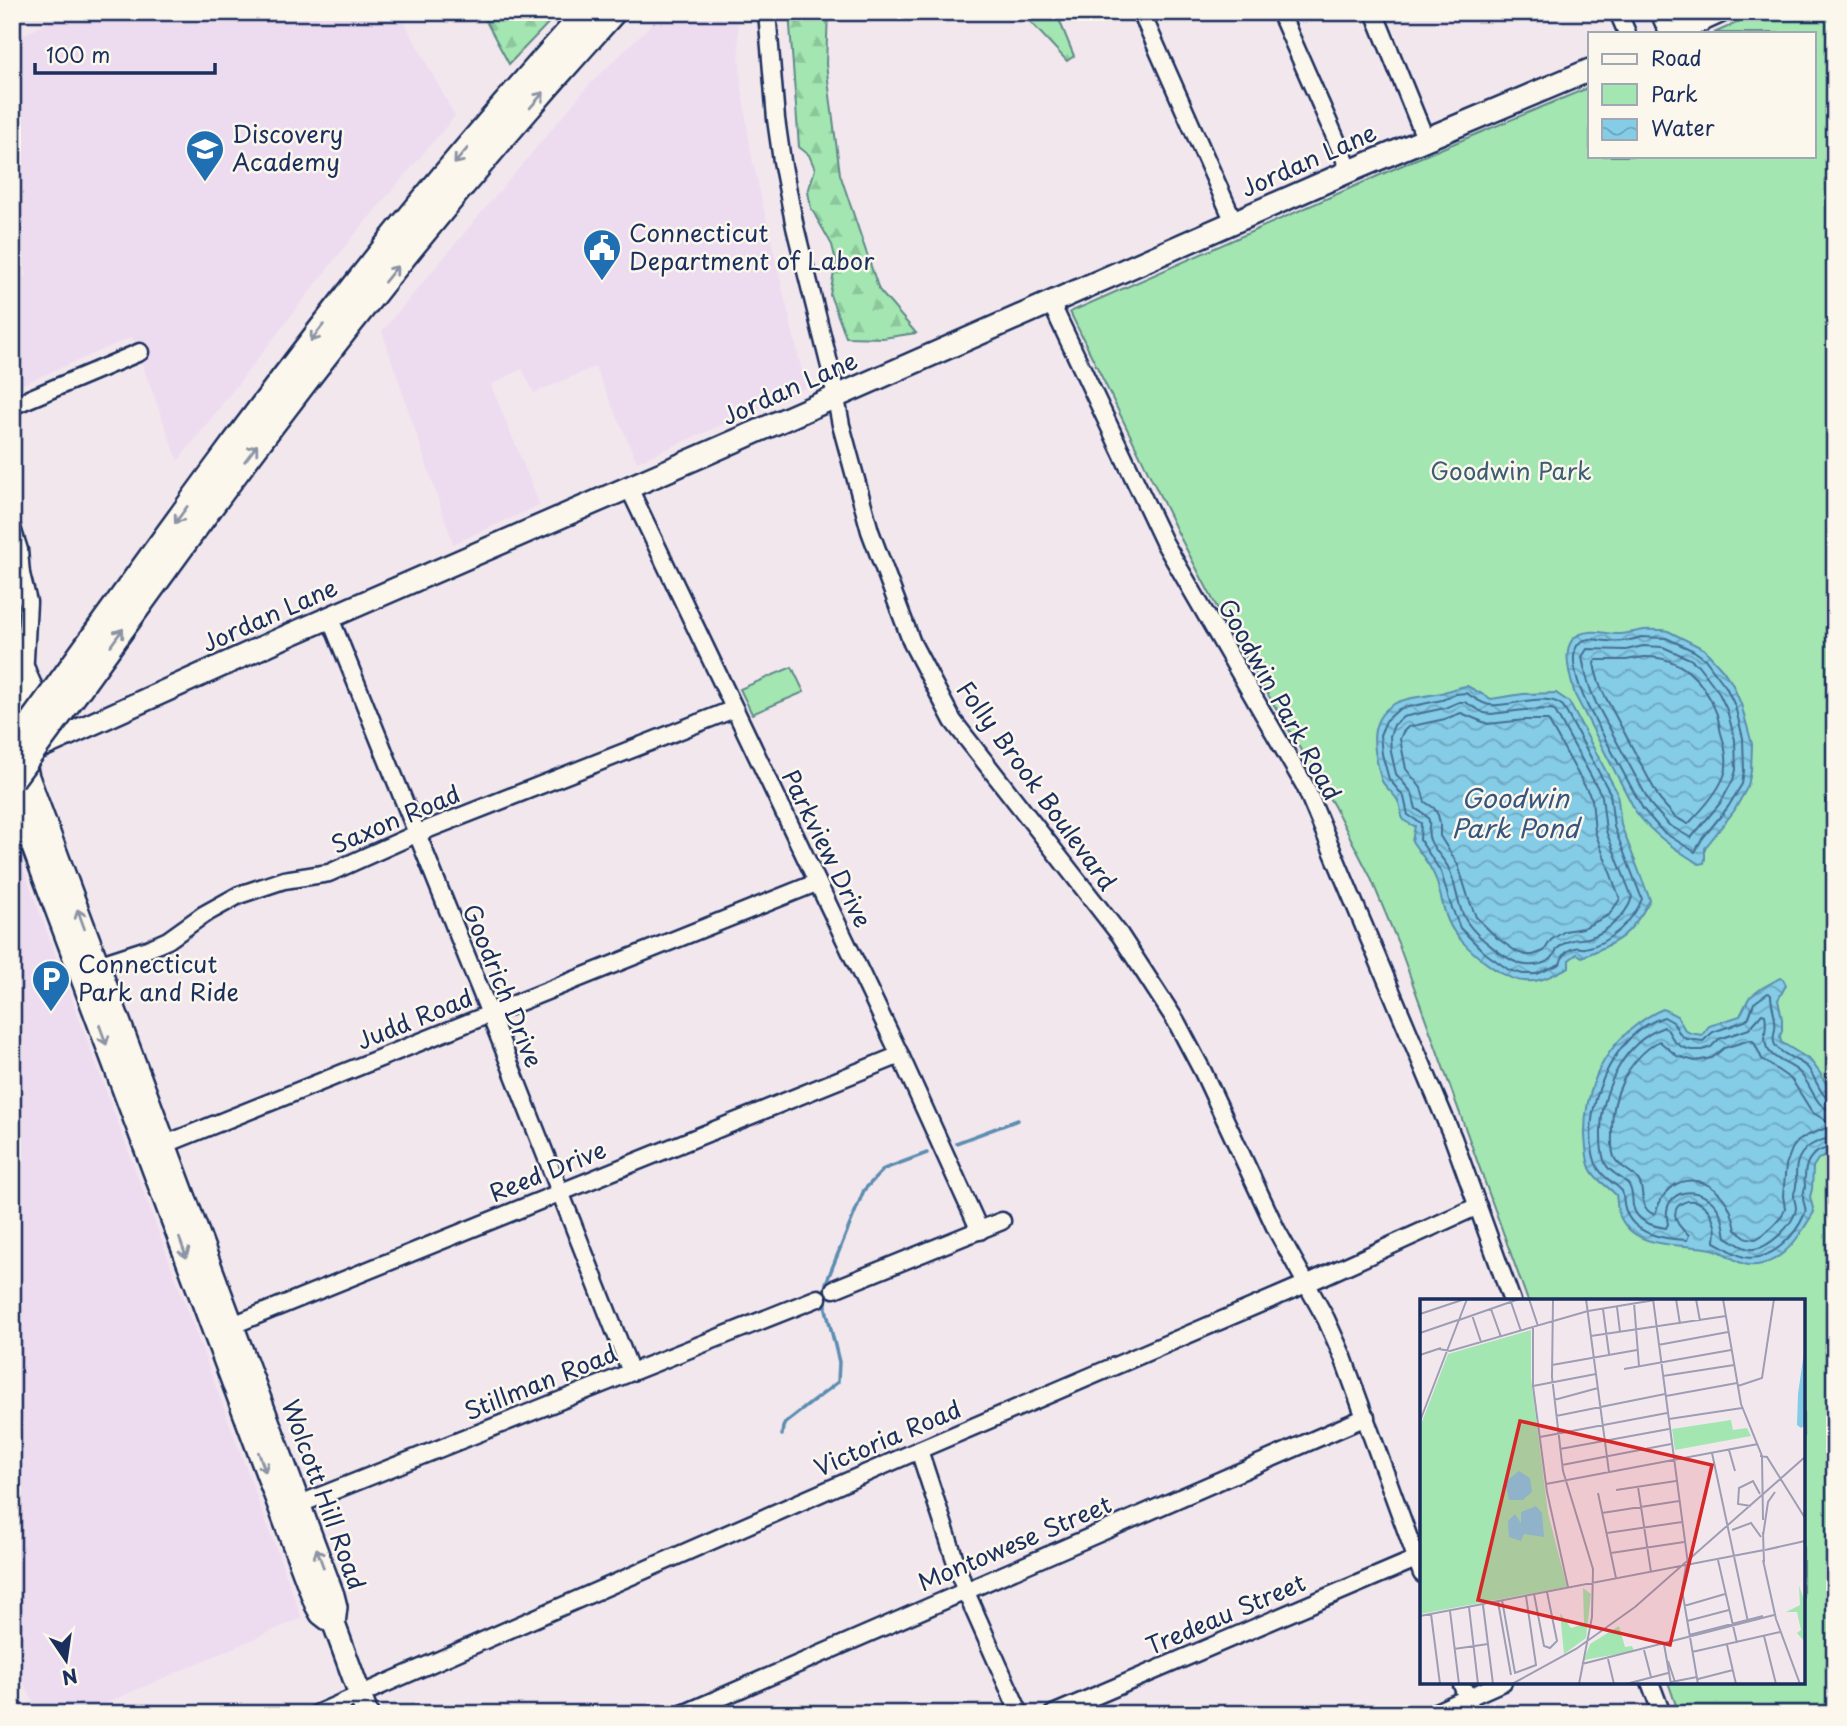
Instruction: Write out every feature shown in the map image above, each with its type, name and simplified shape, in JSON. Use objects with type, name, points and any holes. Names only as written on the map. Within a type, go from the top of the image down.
[{"type":"highway","points":[[12,780],[69,686],[245,427],[343,300],[458,160],[586,12]]},
{"type":"highway","points":[[16,754],[343,333],[467,181],[614,12]]},
{"type":"main road","points":[[1676,32],[1720,12]]},
{"type":"main road","name":"Jordan Lane","points":[[16,754],[97,722],[1425,138],[1588,71]]},
{"type":"main road","points":[[24,670],[34,694],[48,708],[73,720],[97,722]]},
{"type":"main road","name":"Wolcott Hill Road","points":[[16,754],[27,775],[89,968],[290,1508],[318,1610],[334,1624],[364,1704]]},
{"type":"main road","name":"Wolcott Hill Road","points":[[12,791],[21,837],[89,968]]},
{"type":"street","name":"Folly Brook Boulevard","points":[[767,12],[772,86],[782,162],[795,227],[870,531],[912,643],[954,721],[1120,936],[1152,984],[1203,1072],[1276,1229],[1326,1319],[1366,1417],[1419,1566]]},
{"type":"street","points":[[1140,12],[1234,222]]},
{"type":"street","points":[[1280,12],[1350,171]]},
{"type":"street","points":[[1374,12],[1425,138]]},
{"type":"street","points":[[1618,12],[1627,32]]},
{"type":"street","points":[[1659,12],[1668,32]]},
{"type":"street","name":"Goodwin Park Road","points":[[1051,303],[1164,542],[1305,786],[1453,1138],[1511,1299]]},
{"type":"street","points":[[12,406],[140,352]]},
{"type":"street","name":"Parkview Drive","points":[[629,488],[900,1055],[980,1231]]},
{"type":"street","name":"Wolcott Hill Road","points":[[12,528],[28,602],[19,627],[24,670],[20,736],[16,754]]},
{"type":"street","name":"Wolcott Hill Road","points":[[12,600],[21,574]]},
{"type":"street","name":"Goodrich Drive","points":[[330,618],[631,1372]]},
{"type":"street","name":"Saxon Road","points":[[89,968],[168,940],[203,915],[239,895],[284,880],[329,873],[416,834],[734,709]]},
{"type":"street","name":"Judd Road","points":[[156,1148],[816,883]]},
{"type":"street","name":"Reed Drive","points":[[223,1329],[900,1055]]},
{"type":"street","name":"Victoria Road","points":[[316,1714],[364,1704],[919,1450],[1306,1284],[1478,1206]]},
{"type":"street","points":[[834,1289],[1002,1221]]},
{"type":"street","name":"Stillman Road","points":[[290,1508],[818,1298]]},
{"type":"street","name":"Montowese Street","points":[[682,1714],[1366,1417]]},
{"type":"street","points":[[919,1450],[965,1590],[1020,1714]]},
{"type":"street","name":"Tredeau Street","points":[[1053,1714],[1419,1566]]},
{"type":"street","points":[[1430,1714],[1464,1690],[1493,1684]]},
{"type":"street","points":[[1651,1684],[1662,1714]]},
{"type":"street","points":[[1464,1690],[1473,1714]]},
{"type":"shaded area","name":"Discovery Academy","points":[[68,12],[399,12],[455,116],[351,239],[178,461],[132,337],[12,389],[12,281],[26,275],[12,243],[12,41]]},
{"type":"shaded area","name":"Connecticut Department of Labor","points":[[664,12],[737,12],[741,83],[752,158],[806,388],[637,462],[595,367],[534,393],[522,369],[491,385],[540,505],[453,544],[382,331],[588,86]]},
{"type":"shaded area","points":[[17,851],[302,1618],[81,1714],[39,1714],[12,1658],[12,857]]},
{"type":"green space","points":[[481,12],[559,12],[509,64]]},
{"type":"green space","points":[[789,12],[828,12],[826,64],[840,174],[879,290],[916,333],[883,338],[846,337],[830,295],[836,261],[832,245],[811,208],[808,192],[815,169],[809,155],[799,147]]},
{"type":"green space","points":[[1021,12],[1056,12],[1074,56],[1067,61]]},
{"type":"green space","name":"Goodwin Park","points":[[1761,12],[1835,12],[1835,1714],[1679,1714],[1669,1684],[1805,1684],[1805,1299],[1527,1299],[1398,943],[1370,876],[1334,806],[1222,617],[1070,312],[1414,160],[1588,88],[1588,158],[1815,158],[1815,32],[1716,32]]},
{"type":"green space","points":[[792,667],[804,692],[752,714],[740,689]]},
{"type":"water","name":"Goodwin Park Pond","points":[[1662,630],[1704,649],[1722,669],[1732,683],[1741,704],[1752,744],[1748,786],[1734,811],[1705,848],[1704,863],[1699,864],[1657,835],[1636,812],[1575,695],[1568,666],[1569,647],[1579,634]]},
{"type":"water","name":"Goodwin Park Pond","points":[[1467,686],[1491,699],[1556,693],[1569,702],[1617,792],[1621,825],[1650,900],[1636,922],[1615,942],[1582,957],[1577,954],[1569,960],[1569,967],[1542,979],[1524,981],[1496,970],[1468,948],[1455,933],[1448,920],[1433,872],[1412,841],[1415,826],[1402,817],[1399,803],[1380,776],[1374,740],[1377,723],[1386,710],[1404,700]]},
{"type":"water","points":[[1780,978],[1786,985],[1778,1000],[1782,1019],[1781,1042],[1810,1060],[1832,1094],[1835,1104],[1835,1153],[1818,1159],[1813,1167],[1810,1197],[1814,1212],[1787,1250],[1771,1261],[1754,1265],[1741,1263],[1712,1249],[1658,1243],[1633,1233],[1624,1224],[1618,1211],[1616,1195],[1595,1176],[1587,1156],[1585,1120],[1591,1089],[1604,1061],[1623,1036],[1663,1009],[1677,1016],[1685,1030],[1702,1035],[1709,1026],[1740,1016],[1749,998]]},
{"type":"waterway","points":[[956,1143],[1018,1120]]},
{"type":"waterway","points":[[782,1435],[785,1423],[838,1382],[839,1362],[826,1309],[826,1283],[864,1190],[884,1169],[927,1153]]},
{"type":"place","name":"Discovery Academy","points":[[205,183]]},
{"type":"place","name":"Connecticut Department of Labor","points":[[602,282]]},
{"type":"place","name":"Connecticut Park and Ride","points":[[51,1013]]}]
